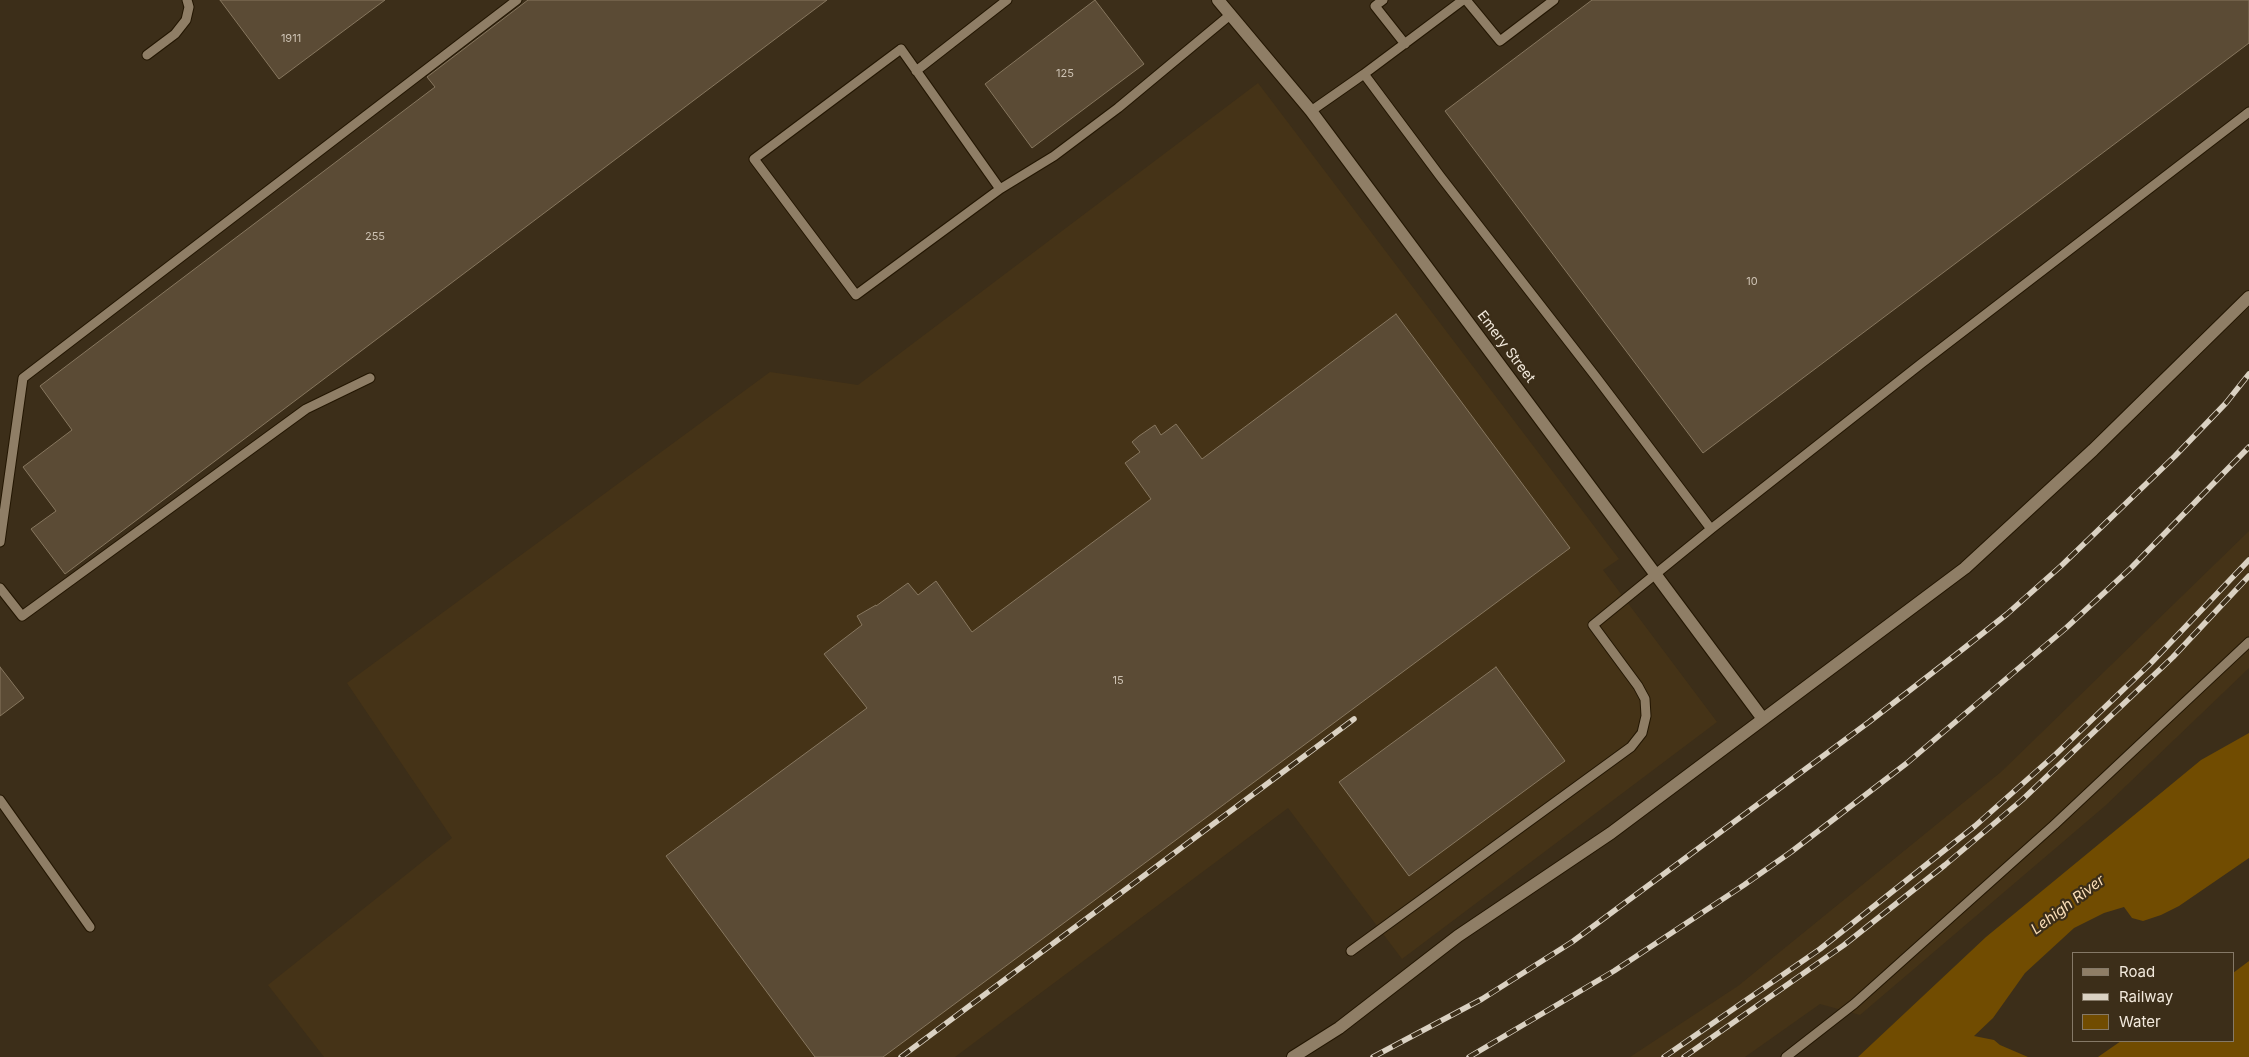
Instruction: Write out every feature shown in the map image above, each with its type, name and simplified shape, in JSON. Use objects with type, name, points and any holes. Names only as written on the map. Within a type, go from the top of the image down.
[{"type":"street","name":"Emery Street","points":[[1218,0],[1311,111],[1763,719]]},
{"type":"street","points":[[1293,1057],[1340,1028],[1458,936],[1611,833],[1870,641],[1965,568],[2093,450],[2249,297]]},
{"type":"lane","points":[[147,55],[175,34],[186,20],[189,7],[187,0]]},
{"type":"lane","points":[[0,542],[23,378],[517,0]]},
{"type":"lane","points":[[916,70],[1006,0]]},
{"type":"lane","points":[[1383,0],[1375,6],[1405,44]]},
{"type":"lane","points":[[1311,111],[1465,0],[1500,42],[1554,0]]},
{"type":"lane","points":[[1000,189],[901,48],[754,160],[856,295],[1000,189],[1054,156],[1118,108],[1230,15]]},
{"type":"lane","points":[[1364,74],[1711,529]]},
{"type":"lane","points":[[1351,951],[1630,747],[1642,733],[1646,716],[1645,699],[1638,686],[1593,625],[1711,529],[1922,363],[2249,112]]},
{"type":"lane","points":[[0,588],[22,616],[306,409],[370,378]]},
{"type":"lane","points":[[1786,1057],[1854,1004],[2039,838],[2249,642]]},
{"type":"lane","points":[[0,800],[90,927]]},
{"type":"shaded area","points":[[1258,83],[1619,559],[1603,570],[1717,722],[1402,959],[1288,808],[955,1057],[324,1057],[268,985],[452,838],[347,683],[770,372],[858,385]]},
{"type":"shaded area","points":[[2249,531],[2249,668],[2105,806],[1860,1015],[1820,1004],[1745,1057],[1630,1057],[1738,986],[2001,772]]},
{"type":"water","name":"Lehigh River","points":[[2249,733],[2249,858],[2179,906],[2161,915],[2143,921],[2132,918],[2124,907],[2104,913],[2074,928],[2025,973],[1993,1018],[1974,1036],[1994,1040],[2000,1045],[2028,1057],[1858,1057],[1986,937],[2201,760]]},
{"type":"water","points":[[2249,961],[2249,1057],[2098,1057],[2120,1042],[2234,1042],[2234,972]]},
{"type":"building","points":[[220,0],[385,0],[279,79]]},
{"type":"building","points":[[528,0],[827,0],[65,574],[31,529],[56,511],[23,467],[72,430],[40,386],[435,87],[427,77]]},
{"type":"building","points":[[1095,0],[1144,64],[1032,148],[985,84]]},
{"type":"building","points":[[1592,0],[2249,0],[2249,43],[1703,453],[1445,111]]},
{"type":"building","points":[[1396,314],[1570,548],[883,1057],[815,1057],[666,856],[867,708],[824,654],[862,625],[857,616],[876,606],[908,583],[918,595],[936,581],[972,632],[1151,499],[1125,463],[1140,452],[1132,442],[1139,436],[1155,425],[1161,435],[1176,424],[1202,459]]},
{"type":"building","points":[[0,667],[24,698],[0,716]]},
{"type":"building","points":[[1496,667],[1565,761],[1409,876],[1339,782]]},
{"type":"railway","points":[[1373,1057],[1482,999],[1572,942],[1869,722],[1963,649],[2007,614],[2061,566],[2175,456],[2226,403],[2249,374]]},
{"type":"railway","points":[[1469,1057],[1614,971],[1744,885],[1791,852],[1907,763],[2066,628],[2131,568],[2249,447]]},
{"type":"railway","points":[[1664,1057],[1820,949],[1975,826],[2056,754],[2151,663],[2249,560]]},
{"type":"railway","points":[[1684,1057],[1844,945],[1945,865],[2022,800],[2173,657],[2249,576]]},
{"type":"railway","points":[[901,1057],[1354,719]]}]
